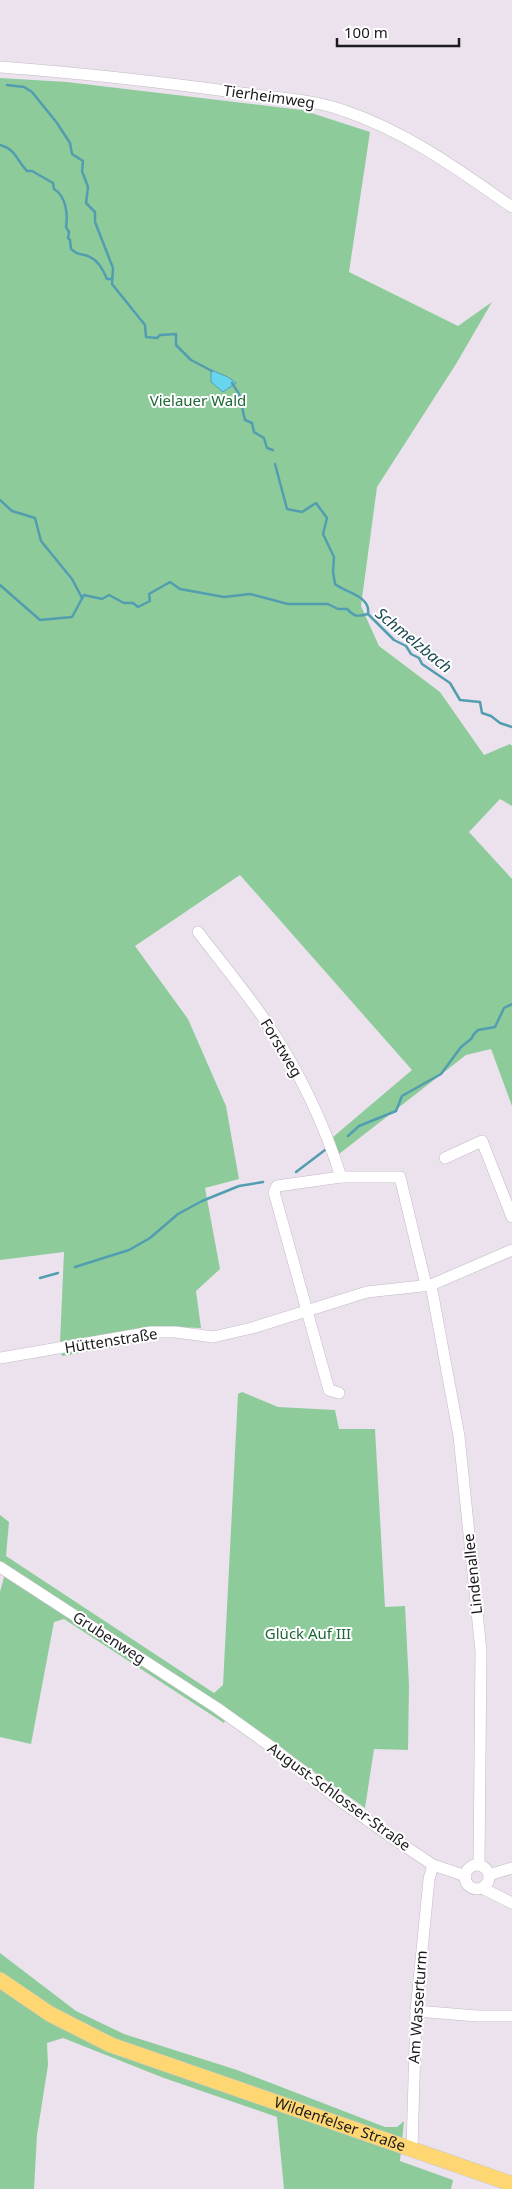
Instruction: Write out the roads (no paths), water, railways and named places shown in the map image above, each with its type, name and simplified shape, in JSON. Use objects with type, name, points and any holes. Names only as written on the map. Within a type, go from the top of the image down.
[{"type":"main road","name":"Wildenfelser Straße","points":[[0,1980],[50,2014],[111,2045],[512,2184]]},
{"type":"street","name":"Tierheimweg","points":[[0,67],[135,79],[313,103],[344,110],[403,135],[437,154],[512,207]]},
{"type":"street","name":"Forstweg","points":[[198,932],[267,1023],[297,1073],[328,1137],[341,1177]]},
{"type":"street","points":[[445,1158],[482,1141],[512,1217]]},
{"type":"street","name":"Lindenallee","points":[[341,1177],[400,1177],[428,1285],[459,1436],[482,1650],[479,1866]]},
{"type":"street","points":[[339,1393],[330,1390],[274,1192],[277,1186],[341,1177]]},
{"type":"street","name":"Hüttenstraße","points":[[0,1358],[151,1332],[176,1332],[212,1337],[252,1328],[367,1292],[428,1285],[512,1250]]},
{"type":"street","name":"Grubenweg","points":[[0,1567],[217,1708]]},
{"type":"street","name":"August-Schlosser-Straße","points":[[217,1708],[273,1748],[339,1800],[433,1864],[466,1876]]},
{"type":"street","name":"Am Wasserturm","points":[[412,2150],[416,2011],[429,1879],[433,1864]]},
{"type":"street","points":[[482,1888],[487,1882],[489,1875],[485,1869],[479,1866],[472,1867],[466,1876],[470,1886],[482,1888],[512,1903]]},
{"type":"street","points":[[489,1875],[512,1868]]},
{"type":"street","points":[[416,2011],[477,2016],[512,2016]]},
{"type":"water","points":[[211,370],[228,377],[236,383],[223,392],[211,382]]},
{"type":"waterway","points":[[7,85],[24,87],[32,92],[57,123],[70,143],[72,154],[83,161],[82,171],[88,187],[86,203],[95,212],[95,222],[113,268],[112,284],[145,325],[146,337],[157,338],[160,335],[176,334],[176,345],[191,360],[212,371]]},
{"type":"waterway","points":[[0,145],[10,150],[27,171],[32,171],[53,183],[54,189],[64,201],[67,217],[66,227],[69,232],[68,238],[71,249],[96,261],[107,279],[112,279]]},
{"type":"waterway","points":[[232,383],[239,394],[245,420],[252,423],[254,432],[264,438],[267,448],[273,450]]},
{"type":"waterway","points":[[275,464],[287,509],[302,512],[316,503],[327,518],[323,534],[334,557],[333,572],[335,584],[362,599],[366,603],[368,614]]},
{"type":"waterway","points":[[0,500],[12,511],[35,518],[41,541],[72,579],[82,598]]},
{"type":"waterway","name":"Schmelzbach","points":[[0,585],[40,620],[72,617],[84,595],[102,599],[109,595],[124,603],[133,603],[138,607],[150,601],[149,594],[170,582],[180,589],[224,597],[250,594],[288,604],[328,604],[338,609],[347,609],[357,616],[368,614],[394,640],[406,646],[411,654],[419,658],[422,664],[450,683],[460,700],[480,702],[482,713],[512,727]]},
{"type":"waterway","points":[[348,1136],[359,1126],[396,1111],[402,1096],[441,1074],[461,1047],[478,1030],[495,1027],[504,1008],[512,1004]]},
{"type":"waterway","points":[[296,1172],[325,1150]]},
{"type":"waterway","points":[[75,1267],[129,1250],[150,1238],[178,1214],[202,1201],[239,1186],[263,1182]]},
{"type":"waterway","points":[[40,1278],[58,1273]]},
{"type":"park label","name":"Vielauer Wald","points":[[198,401]]},
{"type":"park label","name":"Glück Auf III","points":[[308,1634]]}]
